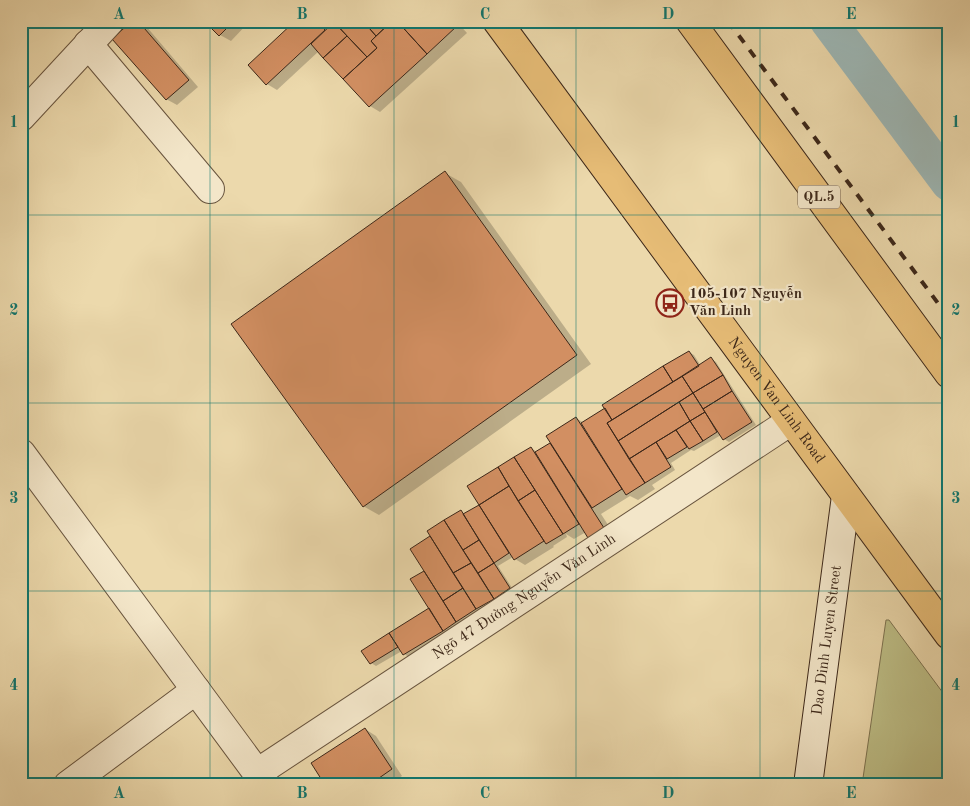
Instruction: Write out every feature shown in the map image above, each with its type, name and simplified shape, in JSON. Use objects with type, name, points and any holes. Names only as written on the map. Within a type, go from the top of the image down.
[{"type":"highway","name":"Nguyen Van Linh Road","points":[[497,21],[949,635]]},
{"type":"highway","name":"QL.5","points":[[690,21],[949,374]]},
{"type":"street","points":[[21,117],[110,21]]},
{"type":"street","points":[[88,44],[210,189]]},
{"type":"street","name":"Ngõ 47 Đường Nguyễn Văn Linh","points":[[262,779],[791,421]]},
{"type":"street","points":[[21,453],[262,779]]},
{"type":"street","name":"Dao Dinh Luyen Street","points":[[808,785],[846,496]]},
{"type":"street","points":[[68,785],[196,690]]},
{"type":"green space","points":[[886,620],[889,620],[949,701],[949,785],[862,785]]},
{"type":"building","points":[[132,21],[138,21],[189,80],[166,100],[112,39]]},
{"type":"building","points":[[204,21],[234,21],[219,36]]},
{"type":"building","points":[[295,21],[317,21],[325,30],[266,85],[248,65]]},
{"type":"building","points":[[333,21],[363,21],[376,36],[371,41],[377,48],[367,57]]},
{"type":"building","points":[[363,21],[392,21],[376,36]]},
{"type":"building","points":[[392,21],[397,21],[427,54],[369,107],[343,79],[377,48],[371,41]]},
{"type":"building","points":[[397,21],[453,21],[457,26],[427,54]]},
{"type":"building","points":[[334,22],[347,36],[323,58],[311,44]]},
{"type":"building","points":[[347,36],[367,57],[343,79],[323,58]]},
{"type":"building","points":[[445,171],[577,355],[363,507],[231,324]]},
{"type":"building","points":[[689,351],[699,366],[673,382],[663,366]]},
{"type":"building","points":[[711,357],[723,375],[693,393],[682,376]]},
{"type":"building","points":[[663,366],[673,382],[612,420],[602,405]]},
{"type":"building","points":[[723,375],[732,391],[703,409],[693,393]]},
{"type":"building","points":[[682,376],[693,393],[618,441],[607,423]]},
{"type":"building","points":[[732,391],[752,422],[723,440],[703,409]]},
{"type":"building","points":[[693,393],[705,412],[690,421],[679,402]]},
{"type":"building","points":[[679,402],[690,421],[629,459],[618,441]]},
{"type":"building","points":[[605,408],[612,420],[607,423],[645,483],[626,495],[581,423]]},
{"type":"building","points":[[705,412],[717,432],[703,441],[690,421]]},
{"type":"building","points":[[576,417],[622,489],[592,508],[546,436]]},
{"type":"building","points":[[690,421],[703,441],[689,449],[676,430]]},
{"type":"building","points":[[676,430],[687,447],[667,459],[656,442]]},
{"type":"building","points":[[656,442],[671,467],[645,483],[629,459]]},
{"type":"building","points":[[550,443],[604,528],[588,538],[535,452]]},
{"type":"building","points":[[531,447],[579,524],[563,534],[514,457]]},
{"type":"building","points":[[514,457],[535,490],[518,501],[498,467]]},
{"type":"building","points":[[498,467],[509,486],[479,505],[467,486]]},
{"type":"building","points":[[509,486],[544,541],[514,560],[479,505]]},
{"type":"building","points":[[535,490],[563,534],[546,544],[518,501]]},
{"type":"building","points":[[479,505],[509,553],[494,563],[463,514]]},
{"type":"building","points":[[461,510],[479,540],[463,550],[444,520]]},
{"type":"building","points":[[444,520],[471,563],[453,573],[427,531]]},
{"type":"building","points":[[430,536],[463,588],[443,601],[410,549]]},
{"type":"building","points":[[479,540],[494,563],[478,573],[463,550]]},
{"type":"building","points":[[471,563],[494,599],[476,609],[453,573]]},
{"type":"building","points":[[494,563],[510,588],[494,599],[478,573]]},
{"type":"building","points":[[424,571],[456,622],[443,631],[410,579]]},
{"type":"building","points":[[463,588],[476,609],[456,622],[443,601]]},
{"type":"building","points":[[429,608],[443,631],[403,655],[389,633]]},
{"type":"building","points":[[389,633],[398,647],[370,664],[361,651]]},
{"type":"building","points":[[365,728],[392,769],[369,785],[325,785],[311,763]]},
{"type":"waterway","points":[[828,21],[949,183]]},
{"type":"railway","points":[[728,21],[949,318]]},
{"type":"place","name":"105-107 Nguyễn Văn Linh","points":[[670,303]]}]
